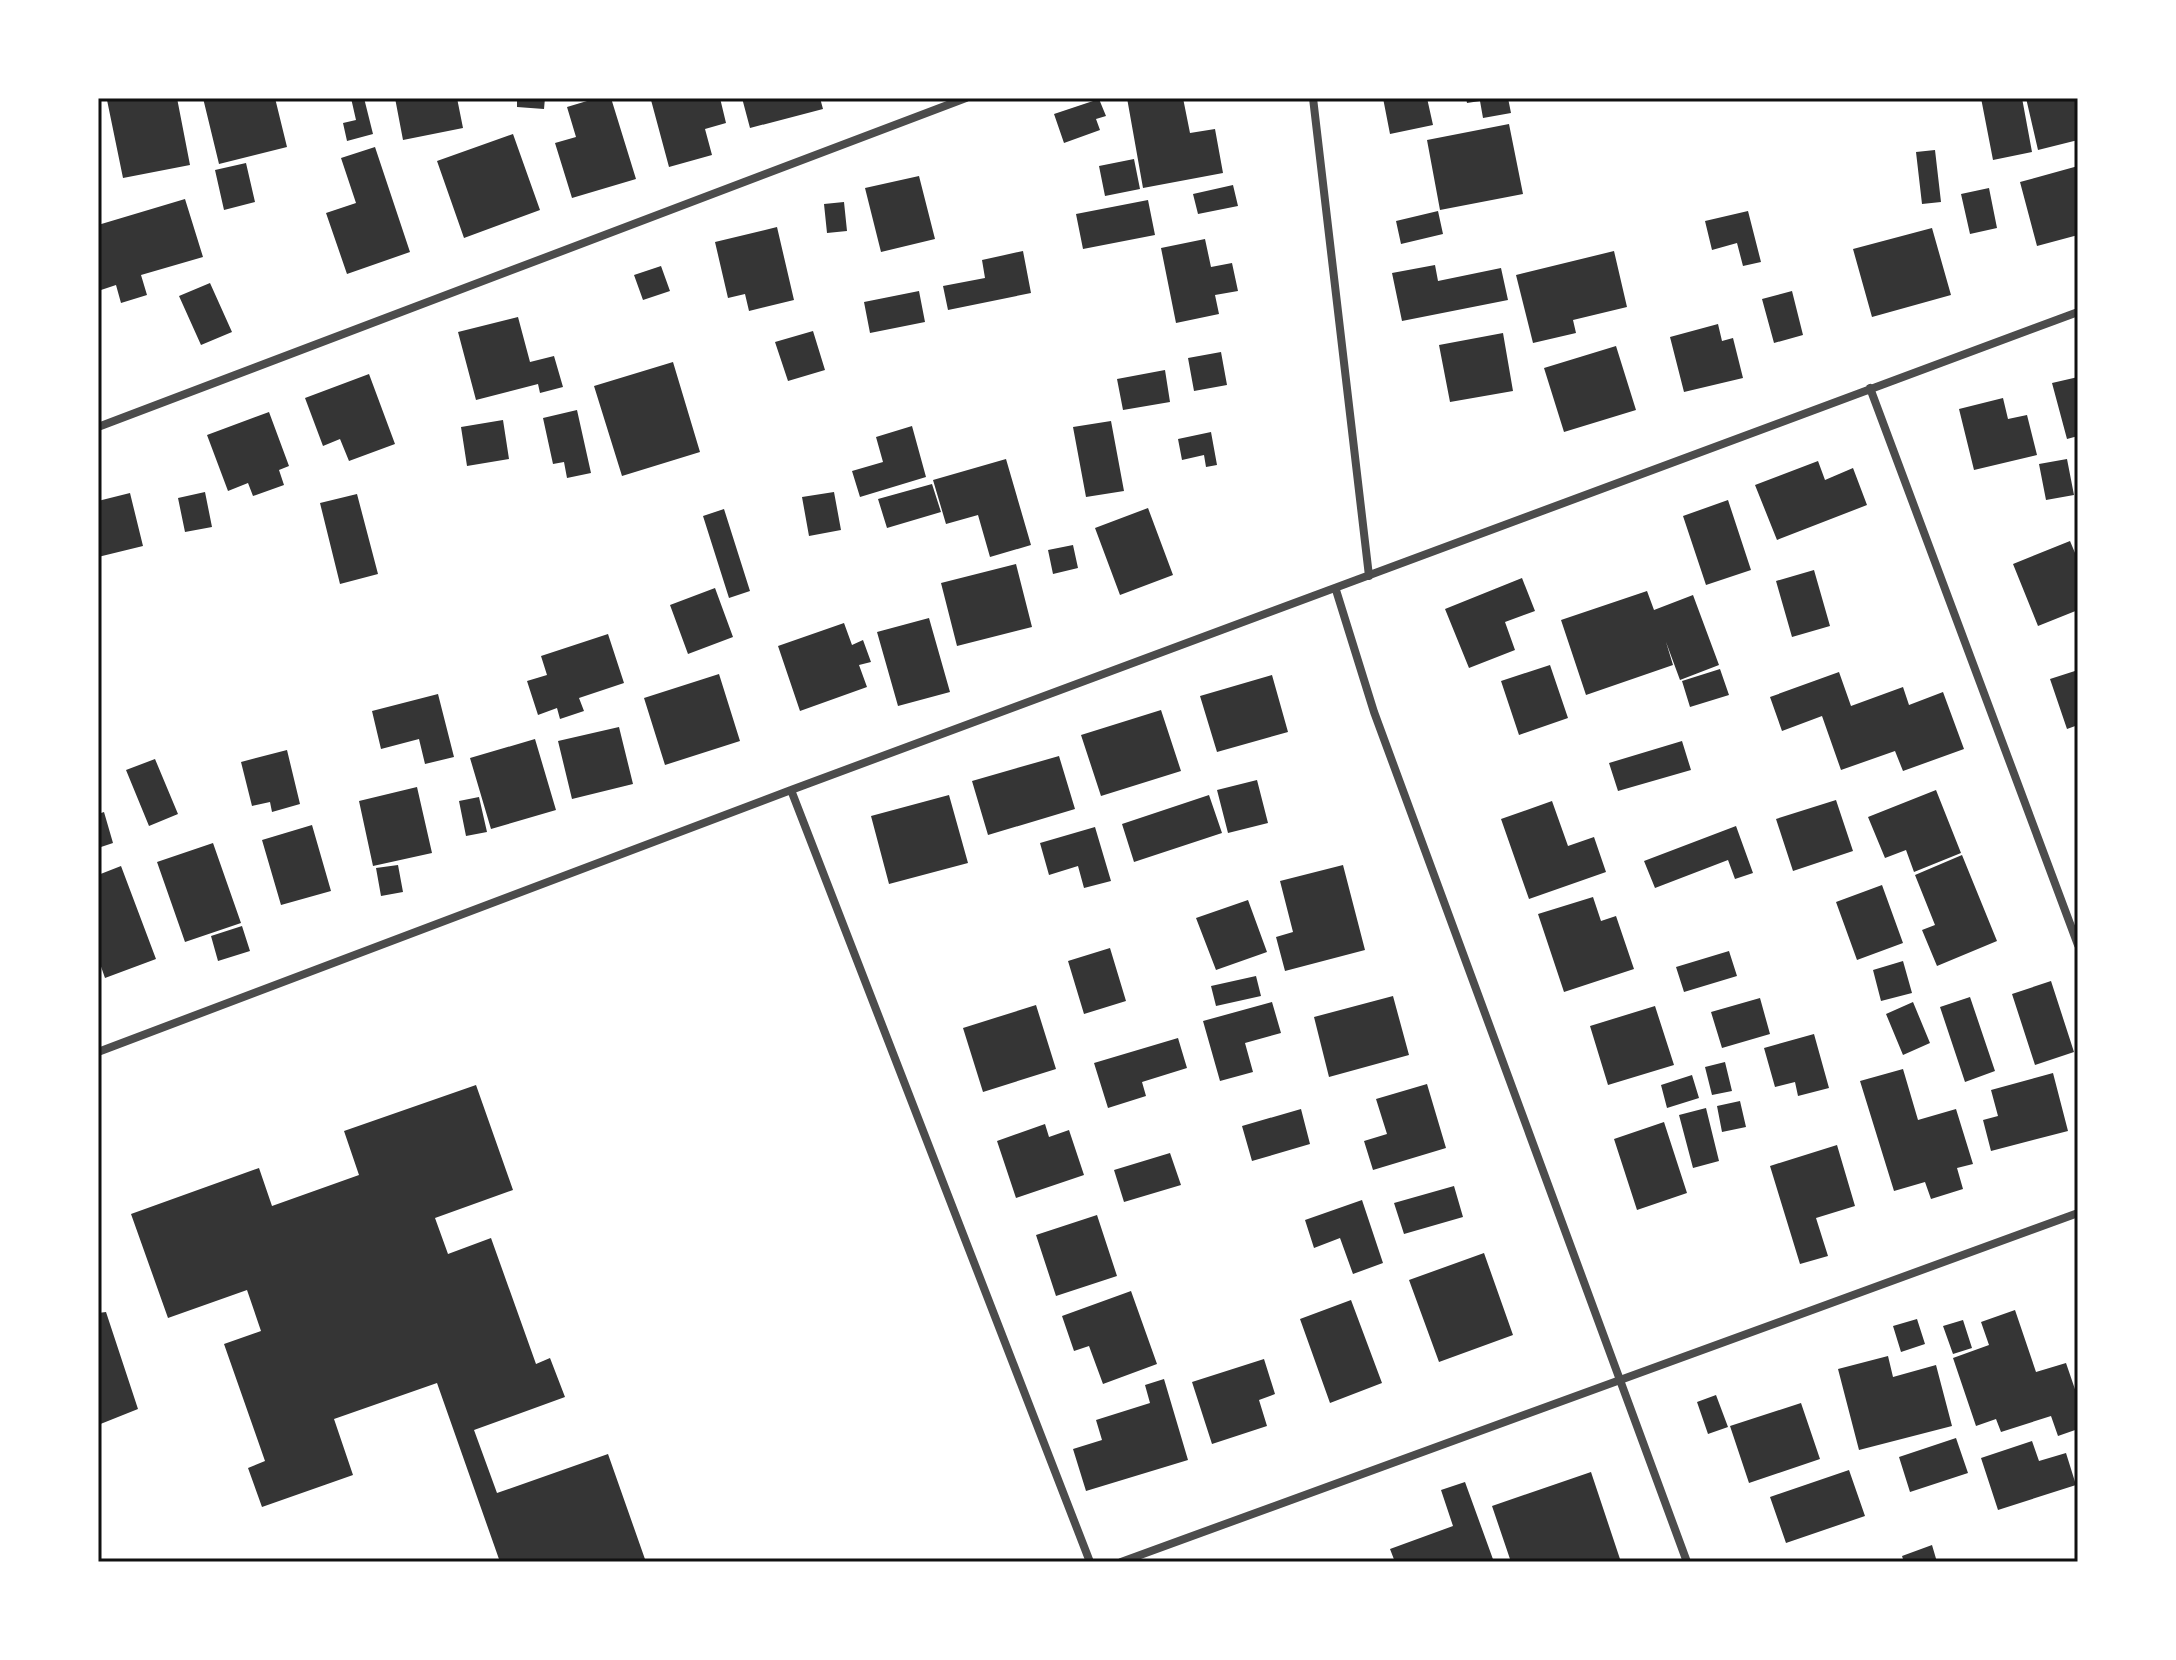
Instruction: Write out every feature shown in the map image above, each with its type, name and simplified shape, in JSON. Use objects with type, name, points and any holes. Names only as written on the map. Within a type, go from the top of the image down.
[{"type":"street","points":[[98,427],[966,98]]},
{"type":"street","points":[[1313,98],[1369,576]]},
{"type":"street","points":[[98,1052],[791,790],[2078,312]]},
{"type":"street","points":[[1870,388],[2078,945]]},
{"type":"street","points":[[1336,590],[1374,712],[1687,1562]]},
{"type":"street","points":[[791,790],[1090,1562]]},
{"type":"street","points":[[1121,1562],[2078,1213]]},
{"type":"building","points":[[177,98],[190,165],[123,178],[107,100]]},
{"type":"building","points":[[203,98],[275,98],[287,147],[219,164]]},
{"type":"building","points":[[351,98],[364,98],[373,134],[347,141],[343,123],[356,120]]},
{"type":"building","points":[[395,98],[457,98],[463,128],[403,140]]},
{"type":"building","points":[[517,98],[545,98],[544,109],[517,107]]},
{"type":"building","points":[[597,98],[611,98],[636,179],[572,198],[555,143],[576,137],[567,107]]},
{"type":"building","points":[[720,98],[726,123],[705,129],[712,155],[669,167],[651,100]]},
{"type":"building","points":[[742,98],[820,98],[823,109],[750,128]]},
{"type":"building","points":[[1127,98],[1183,98],[1190,133],[1215,129],[1223,173],[1143,188]]},
{"type":"building","points":[[1383,98],[1427,98],[1433,125],[1390,134]]},
{"type":"building","points":[[1466,98],[1508,98],[1511,113],[1483,118],[1480,101],[1467,103]]},
{"type":"building","points":[[1981,98],[2022,98],[2032,152],[1993,160]]},
{"type":"building","points":[[2026,98],[2076,98],[2078,140],[2038,150]]},
{"type":"building","points":[[1099,99],[1106,116],[1096,119],[1100,130],[1064,143],[1054,114]]},
{"type":"building","points":[[1509,124],[1523,194],[1440,210],[1427,140]]},
{"type":"building","points":[[513,134],[540,210],[464,238],[437,161]]},
{"type":"building","points":[[375,147],[410,252],[347,274],[326,213],[356,203],[341,158]]},
{"type":"building","points":[[1935,150],[1941,202],[1922,204],[1916,152]]},
{"type":"building","points":[[1134,159],[1140,189],[1105,196],[1099,166]]},
{"type":"building","points":[[246,163],[255,202],[224,210],[215,170]]},
{"type":"building","points":[[2078,166],[2078,235],[2037,246],[2020,182]]},
{"type":"building","points":[[919,176],[935,239],[881,252],[865,188]]},
{"type":"building","points":[[1233,185],[1238,206],[1198,214],[1193,194]]},
{"type":"building","points":[[1989,188],[1997,228],[1970,234],[1961,194]]},
{"type":"building","points":[[185,199],[203,257],[141,275],[147,295],[121,303],[116,285],[98,291],[98,225]]},
{"type":"building","points":[[1148,200],[1155,235],[1083,249],[1076,214]]},
{"type":"building","points":[[844,202],[847,231],[827,233],[824,204]]},
{"type":"building","points":[[1438,211],[1443,234],[1401,244],[1396,221]]},
{"type":"building","points":[[1748,211],[1761,262],[1743,266],[1737,243],[1712,250],[1705,221]]},
{"type":"building","points":[[777,227],[794,300],[749,311],[745,294],[728,298],[715,242]]},
{"type":"building","points":[[1932,228],[1951,295],[1872,317],[1853,249]]},
{"type":"building","points":[[1205,239],[1211,267],[1232,263],[1238,291],[1215,295],[1219,314],[1176,323],[1161,248]]},
{"type":"building","points":[[1023,251],[1031,293],[948,310],[943,286],[985,278],[982,260]]},
{"type":"building","points":[[1614,251],[1627,307],[1573,320],[1576,333],[1533,343],[1516,275]]},
{"type":"building","points":[[1435,265],[1438,281],[1501,268],[1508,300],[1402,321],[1392,273]]},
{"type":"building","points":[[661,266],[670,291],[643,300],[634,275]]},
{"type":"building","points":[[210,283],[232,332],[201,345],[179,296]]},
{"type":"building","points":[[919,291],[925,322],[870,333],[864,302]]},
{"type":"building","points":[[1792,291],[1803,335],[1774,343],[1762,299]]},
{"type":"building","points":[[518,317],[530,362],[554,356],[563,387],[540,393],[538,384],[476,400],[458,332]]},
{"type":"building","points":[[1718,324],[1722,341],[1733,338],[1743,378],[1684,392],[1670,337]]},
{"type":"building","points":[[813,331],[825,370],[788,381],[775,342]]},
{"type":"building","points":[[1503,333],[1513,391],[1450,402],[1439,345]]},
{"type":"building","points":[[1616,346],[1636,410],[1564,432],[1544,368]]},
{"type":"building","points":[[1221,352],[1227,385],[1194,391],[1188,358]]},
{"type":"building","points":[[673,362],[700,452],[622,476],[594,386]]},
{"type":"building","points":[[1165,370],[1170,402],[1123,410],[1117,379]]},
{"type":"building","points":[[369,374],[395,444],[349,461],[340,439],[323,446],[305,398]]},
{"type":"building","points":[[2078,377],[2078,436],[2067,439],[2052,383]]},
{"type":"building","points":[[2003,398],[2008,419],[2027,415],[2037,455],[1974,470],[1959,409]]},
{"type":"building","points":[[577,410],[591,473],[567,478],[564,462],[553,464],[543,418]]},
{"type":"building","points":[[269,412],[289,466],[279,470],[284,485],[253,496],[248,483],[228,491],[207,435]]},
{"type":"building","points":[[503,420],[509,459],[467,466],[461,427]]},
{"type":"building","points":[[1111,421],[1124,491],[1086,497],[1073,427]]},
{"type":"building","points":[[912,426],[926,477],[860,497],[852,471],[883,462],[876,437]]},
{"type":"building","points":[[1211,432],[1217,465],[1206,467],[1204,455],[1182,460],[1178,439]]},
{"type":"building","points":[[1006,459],[1031,545],[990,557],[978,515],[946,524],[933,480]]},
{"type":"building","points":[[2067,459],[2074,495],[2046,500],[2039,464]]},
{"type":"building","points":[[1818,461],[1825,480],[1853,468],[1867,505],[1777,540],[1755,485]]},
{"type":"building","points":[[932,484],[941,512],[887,528],[878,499]]},
{"type":"building","points":[[205,492],[212,527],[185,532],[178,498]]},
{"type":"building","points":[[834,492],[841,530],[809,536],[802,497]]},
{"type":"building","points":[[130,493],[143,546],[98,557],[98,501]]},
{"type":"building","points":[[357,494],[378,574],[340,584],[320,503]]},
{"type":"building","points":[[1728,500],[1751,570],[1706,585],[1683,516]]},
{"type":"building","points":[[1148,508],[1173,575],[1120,595],[1095,528]]},
{"type":"building","points":[[724,509],[750,591],[729,598],[703,516]]},
{"type":"building","points":[[2070,541],[2078,560],[2078,610],[2038,626],[2013,564]]},
{"type":"building","points":[[1073,545],[1078,568],[1053,574],[1048,550]]},
{"type":"building","points":[[1016,564],[1032,627],[957,646],[941,583]]},
{"type":"building","points":[[1814,570],[1830,626],[1792,637],[1776,581]]},
{"type":"building","points":[[1522,578],[1535,611],[1505,622],[1515,650],[1469,668],[1445,609]]},
{"type":"building","points":[[715,588],[733,637],[688,654],[670,605]]},
{"type":"building","points":[[1647,591],[1654,610],[1693,595],[1719,665],[1680,680],[1666,642],[1673,665],[1586,695],[1561,620]]},
{"type":"building","points":[[929,618],[950,692],[898,706],[877,632]]},
{"type":"building","points":[[844,623],[852,645],[863,640],[871,662],[859,665],[867,687],[800,711],[778,646]]},
{"type":"building","points":[[608,634],[624,683],[579,698],[584,711],[560,719],[557,708],[538,715],[527,681],[547,675],[541,656]]},
{"type":"building","points":[[1550,665],[1568,718],[1519,735],[1501,681]]},
{"type":"building","points":[[1720,669],[1729,695],[1690,707],[1682,681]]},
{"type":"building","points":[[2078,670],[2078,725],[2067,729],[2050,679]]},
{"type":"building","points":[[1839,672],[1851,706],[1903,687],[1909,705],[1943,692],[1964,749],[1903,771],[1895,751],[1841,770],[1822,716],[1782,731],[1770,697]]},
{"type":"building","points":[[719,674],[740,741],[665,765],[644,698]]},
{"type":"building","points":[[1272,675],[1288,732],[1217,752],[1200,696]]},
{"type":"building","points":[[438,694],[454,757],[425,764],[419,739],[381,749],[372,711]]},
{"type":"building","points":[[1161,710],[1181,771],[1101,796],[1081,735]]},
{"type":"building","points":[[619,727],[633,784],[572,799],[558,741]]},
{"type":"building","points":[[535,739],[556,810],[491,829],[470,758]]},
{"type":"building","points":[[1682,741],[1691,770],[1618,791],[1609,763]]},
{"type":"building","points":[[287,750],[300,804],[272,812],[270,802],[252,806],[241,762]]},
{"type":"building","points":[[1059,756],[1075,809],[988,835],[972,781]]},
{"type":"building","points":[[155,759],[178,814],[149,826],[126,770]]},
{"type":"building","points":[[1257,780],[1268,823],[1228,833],[1217,790]]},
{"type":"building","points":[[417,787],[432,853],[373,866],[359,801]]},
{"type":"building","points":[[1936,790],[1961,853],[1914,872],[1906,850],[1885,858],[1868,817]]},
{"type":"building","points":[[949,795],[968,863],[889,884],[871,816]]},
{"type":"building","points":[[1209,795],[1222,833],[1134,862],[1122,824]]},
{"type":"building","points":[[479,797],[487,832],[466,836],[459,801]]},
{"type":"building","points":[[1836,800],[1853,851],[1793,871],[1776,819]]},
{"type":"building","points":[[1552,801],[1568,846],[1594,837],[1606,872],[1529,899],[1501,819]]},
{"type":"building","points":[[104,812],[113,843],[98,848],[98,814]]},
{"type":"building","points":[[312,825],[331,891],[281,905],[262,840]]},
{"type":"building","points":[[1736,826],[1753,873],[1735,879],[1728,860],[1655,888],[1644,861]]},
{"type":"building","points":[[1095,827],[1111,881],[1084,888],[1078,866],[1049,875],[1040,843]]},
{"type":"building","points":[[213,843],[241,923],[185,942],[157,862]]},
{"type":"building","points":[[1962,855],[1997,941],[1937,966],[1922,930],[1935,925],[1915,875]]},
{"type":"building","points":[[398,865],[403,892],[381,896],[376,868]]},
{"type":"building","points":[[1343,865],[1365,950],[1285,971],[1276,937],[1293,932],[1280,881]]},
{"type":"building","points":[[121,866],[156,959],[105,978],[98,958],[98,875]]},
{"type":"building","points":[[1882,885],[1903,943],[1857,960],[1836,902]]},
{"type":"building","points":[[1593,897],[1601,921],[1616,916],[1634,969],[1564,992],[1538,914]]},
{"type":"building","points":[[1248,900],[1267,952],[1216,970],[1196,918]]},
{"type":"building","points":[[242,926],[250,951],[218,961],[211,936]]},
{"type":"building","points":[[1110,948],[1126,1001],[1084,1014],[1068,961]]},
{"type":"building","points":[[1729,951],[1737,976],[1684,992],[1676,967]]},
{"type":"building","points":[[1903,961],[1912,993],[1881,1001],[1873,970]]},
{"type":"building","points":[[1256,976],[1261,996],[1216,1006],[1211,986]]},
{"type":"building","points":[[2051,981],[2074,1052],[2035,1065],[2012,994]]},
{"type":"building","points":[[1393,996],[1409,1055],[1329,1077],[1314,1017]]},
{"type":"building","points":[[1970,997],[1995,1071],[1965,1082],[1940,1007]]},
{"type":"building","points":[[1760,998],[1770,1034],[1722,1048],[1711,1012]]},
{"type":"building","points":[[1272,1002],[1281,1033],[1245,1043],[1253,1072],[1220,1081],[1203,1021]]},
{"type":"building","points":[[1913,1002],[1930,1043],[1903,1055],[1886,1014]]},
{"type":"building","points":[[1036,1005],[1056,1069],[983,1092],[963,1028]]},
{"type":"building","points":[[1655,1006],[1674,1065],[1608,1085],[1590,1026]]},
{"type":"building","points":[[1814,1034],[1829,1088],[1798,1096],[1795,1082],[1775,1087],[1764,1048]]},
{"type":"building","points":[[1178,1038],[1187,1068],[1142,1082],[1146,1096],[1108,1108],[1094,1063]]},
{"type":"building","points":[[1725,1062],[1732,1091],[1712,1095],[1705,1067]]},
{"type":"building","points":[[1903,1069],[1918,1120],[1956,1109],[1973,1164],[1957,1168],[1963,1189],[1931,1199],[1925,1182],[1894,1191],[1860,1081]]},
{"type":"building","points":[[2053,1073],[2068,1131],[1991,1151],[1983,1120],[1998,1116],[1991,1090]]},
{"type":"building","points":[[1692,1075],[1699,1098],[1667,1108],[1661,1085]]},
{"type":"building","points":[[1427,1084],[1446,1148],[1373,1170],[1364,1141],[1387,1134],[1376,1099]]},
{"type":"building","points":[[476,1085],[513,1190],[435,1218],[448,1254],[491,1238],[536,1364],[550,1358],[565,1397],[474,1430],[497,1493],[608,1454],[646,1562],[500,1562],[437,1383],[334,1419],[353,1475],[262,1507],[248,1468],[265,1461],[224,1344],[261,1331],[247,1290],[168,1318],[131,1214],[259,1168],[272,1206],[359,1175],[344,1131]]},
{"type":"building","points":[[1740,1101],[1746,1127],[1722,1132],[1717,1106]]},
{"type":"building","points":[[1706,1108],[1719,1161],[1693,1168],[1679,1115]]},
{"type":"building","points":[[1301,1109],[1310,1144],[1252,1161],[1242,1126]]},
{"type":"building","points":[[1664,1122],[1687,1193],[1637,1210],[1614,1139]]},
{"type":"building","points":[[1045,1124],[1049,1137],[1069,1130],[1084,1175],[1016,1198],[997,1141]]},
{"type":"building","points":[[1837,1145],[1855,1206],[1816,1218],[1828,1256],[1800,1264],[1770,1166]]},
{"type":"building","points":[[1170,1153],[1181,1185],[1124,1202],[1114,1170]]},
{"type":"building","points":[[1454,1186],[1463,1217],[1404,1234],[1394,1203]]},
{"type":"building","points":[[1362,1200],[1383,1263],[1353,1274],[1340,1238],[1314,1248],[1305,1220]]},
{"type":"building","points":[[1097,1215],[1117,1276],[1056,1296],[1036,1235]]},
{"type":"building","points":[[1484,1253],[1513,1335],[1439,1362],[1409,1280]]},
{"type":"building","points":[[1131,1291],[1157,1364],[1103,1384],[1089,1346],[1074,1351],[1062,1316]]},
{"type":"building","points":[[1351,1300],[1382,1383],[1330,1403],[1300,1319]]},
{"type":"building","points":[[2015,1310],[2036,1372],[2066,1363],[2078,1398],[2078,1429],[2058,1436],[2051,1416],[2001,1432],[1996,1419],[1976,1426],[1953,1358],[1989,1345],[1981,1322]]},
{"type":"building","points":[[106,1312],[138,1409],[98,1425],[98,1313]]},
{"type":"building","points":[[1917,1319],[1925,1344],[1901,1352],[1893,1326]]},
{"type":"building","points":[[1963,1320],[1972,1348],[1953,1354],[1943,1326]]},
{"type":"building","points":[[1888,1356],[1893,1377],[1936,1365],[1952,1426],[1859,1450],[1838,1369]]},
{"type":"building","points":[[1264,1359],[1275,1394],[1259,1400],[1267,1426],[1212,1444],[1192,1382]]},
{"type":"building","points":[[1164,1379],[1188,1460],[1086,1491],[1073,1449],[1102,1440],[1096,1420],[1150,1403],[1145,1385]]},
{"type":"building","points":[[1716,1395],[1728,1427],[1708,1434],[1697,1402]]},
{"type":"building","points":[[1801,1403],[1820,1459],[1749,1483],[1730,1426]]},
{"type":"building","points":[[1956,1438],[1968,1473],[1910,1492],[1899,1457]]},
{"type":"building","points":[[2032,1441],[2039,1461],[2066,1453],[2076,1485],[1998,1510],[1981,1458]]},
{"type":"building","points":[[1849,1470],[1865,1516],[1786,1543],[1770,1497]]},
{"type":"building","points":[[1591,1472],[1621,1562],[1511,1562],[1492,1506]]},
{"type":"building","points":[[1465,1482],[1494,1562],[1395,1562],[1390,1549],[1453,1526],[1441,1490]]},
{"type":"building","points":[[1932,1545],[1937,1562],[1904,1562],[1902,1556]]}]
